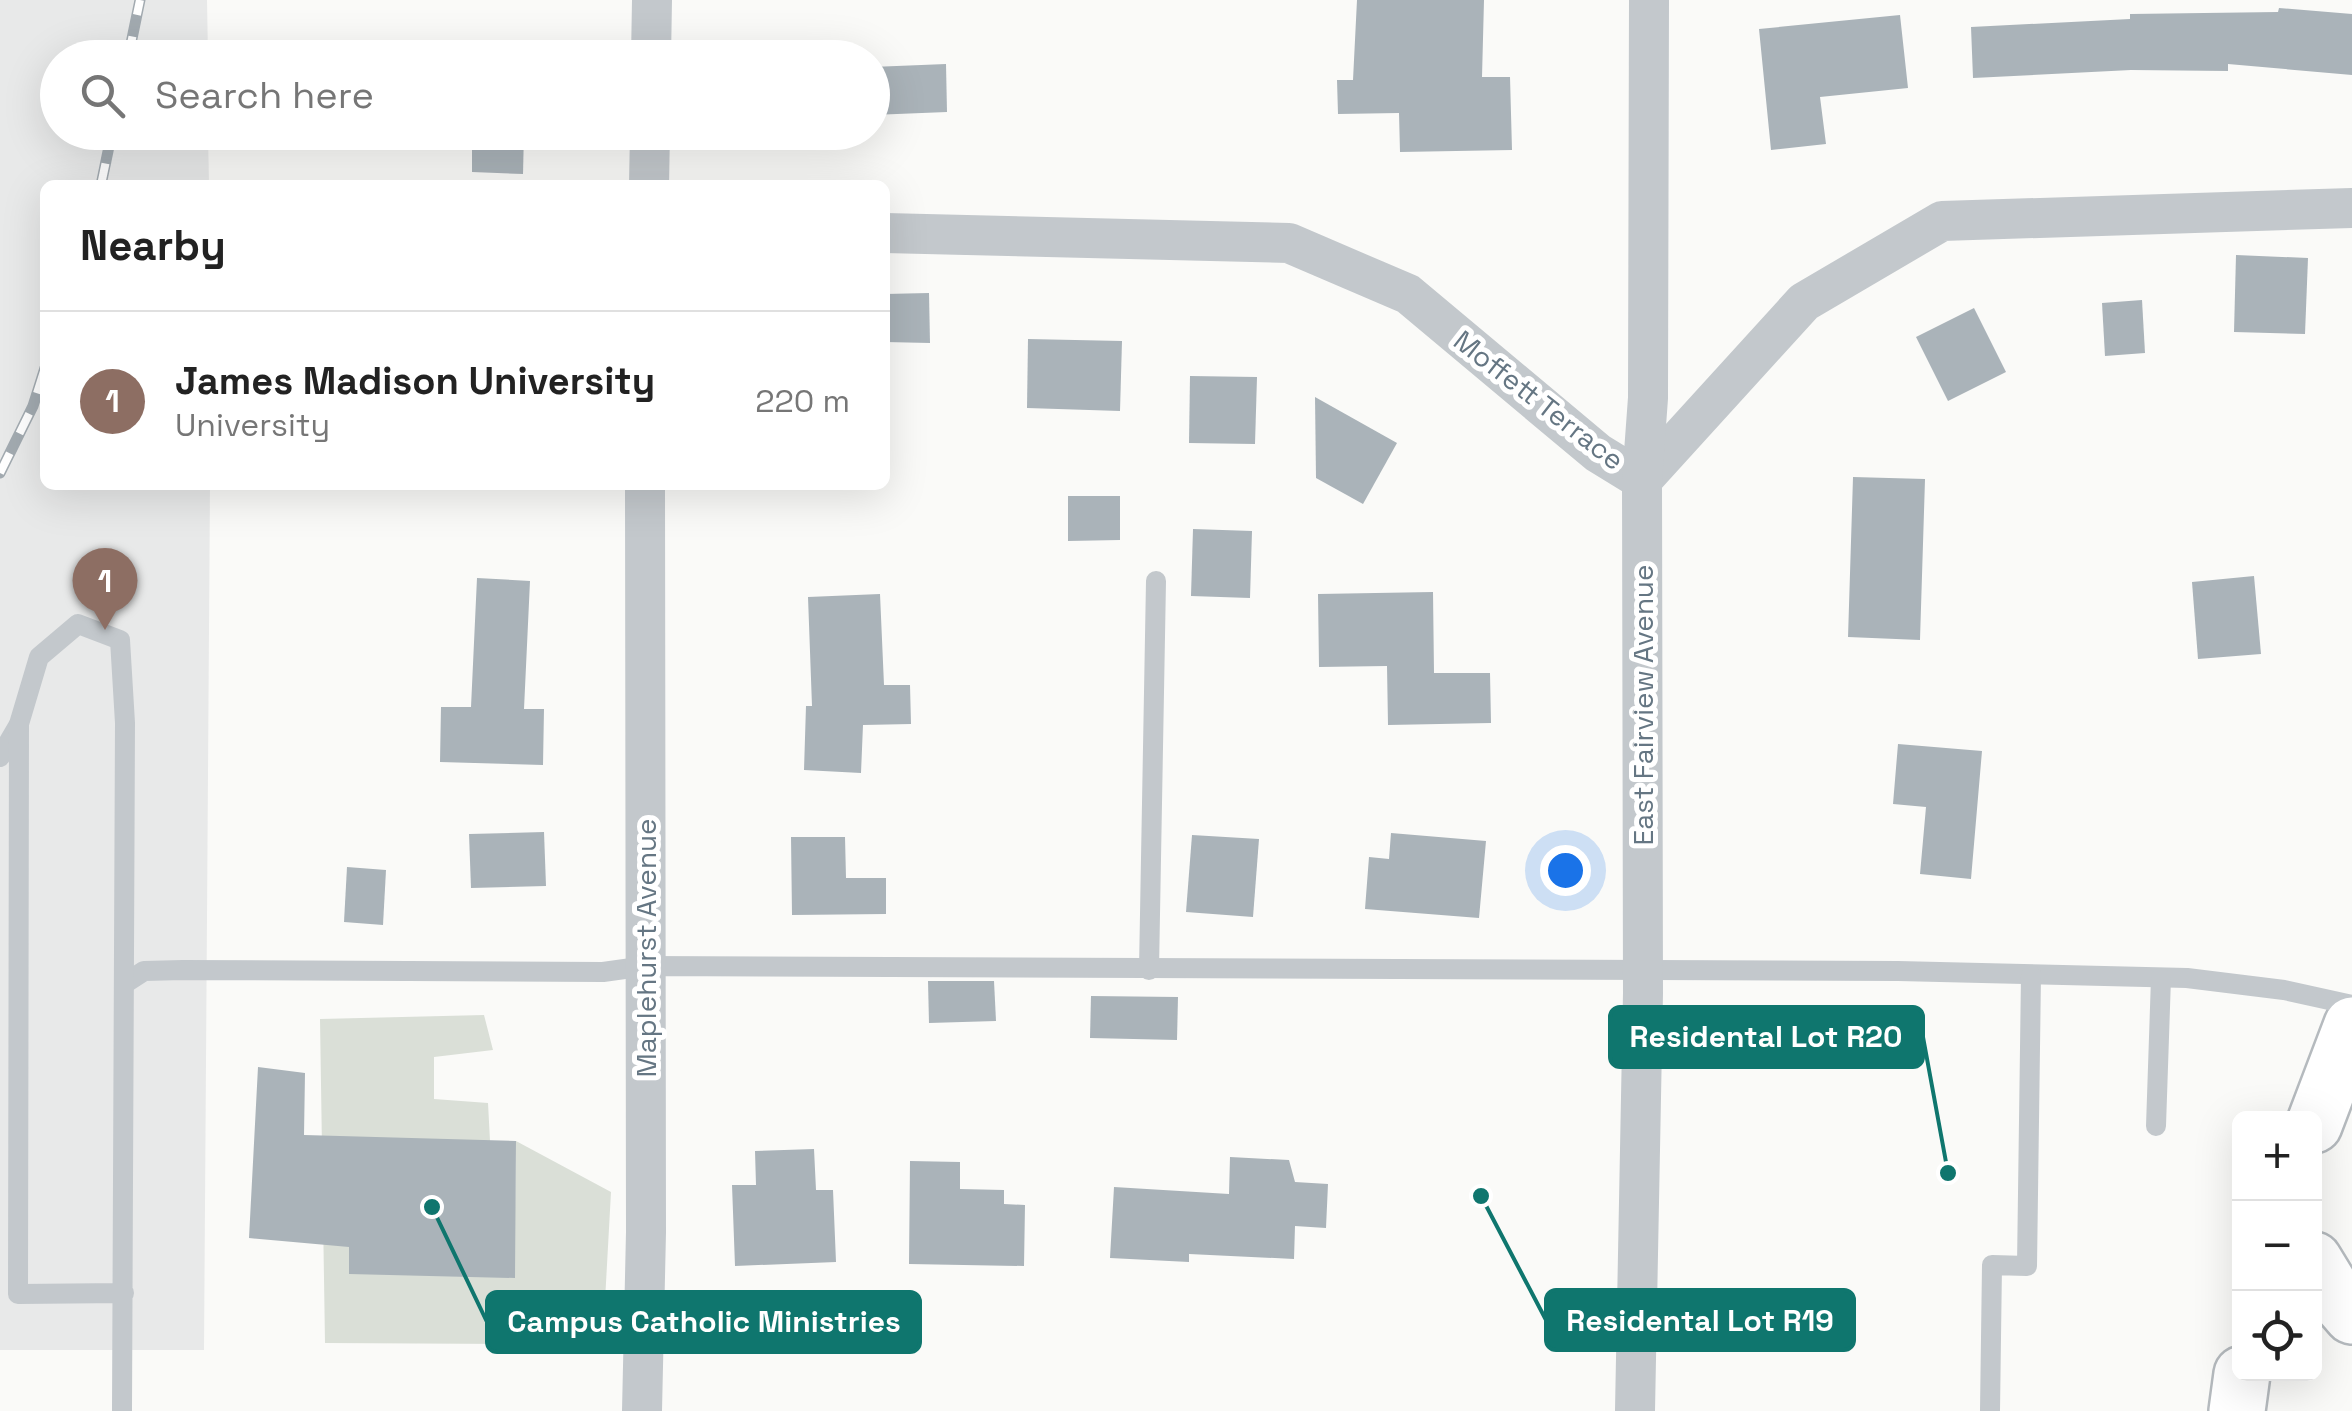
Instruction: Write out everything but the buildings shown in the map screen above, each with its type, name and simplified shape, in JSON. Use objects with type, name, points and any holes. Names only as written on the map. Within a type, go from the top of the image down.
[{"type":"main road","points":[[2324,1115],[2352,1025]]},
{"type":"main road","points":[[2322,1274],[2352,1316]]},
{"type":"main road","points":[[2237,1411],[2241,1381]]},
{"type":"street","points":[[651,40],[652,0]]},
{"type":"street","name":"East Fairview Avenue","points":[[1635,1411],[1643,970],[1642,480],[1648,398],[1649,0]]},
{"type":"street","points":[[649,180],[650,150]]},
{"type":"street","name":"Moffett Terrace","points":[[890,233],[1289,243],[1408,294],[1598,453],[1642,480],[1804,302],[1942,220],[2352,208]]},
{"type":"street","name":"Maplehurst Avenue","points":[[642,1411],[645,490]]},
{"type":"lane","points":[[1149,970],[1156,581]]},
{"type":"lane","points":[[122,1411],[124,1293],[126,723],[120,640],[78,624],[39,657],[20,724],[9,1294],[124,1293]]},
{"type":"lane","points":[[0,756],[20,724]]},
{"type":"lane","points":[[124,984],[144,970],[602,972],[646,966],[1643,970],[2161,978],[2245,984],[2352,1005]]},
{"type":"lane","points":[[1990,1411],[1992,1265],[2027,1266],[2031,974]]},
{"type":"lane","points":[[2156,1126],[2161,978]]},
{"type":"shaded area","points":[[0,0],[207,0],[208,40],[40,40],[40,150],[208,150],[209,180],[40,180],[40,490],[210,490],[204,1350],[0,1350]]},
{"type":"shaded area","points":[[484,1015],[493,1050],[434,1057],[434,1099],[488,1103],[490,1141],[514,1277],[516,1141],[611,1192],[605,1301],[570,1330],[527,1344],[325,1343],[320,1019]]},
{"type":"railway","points":[[132,40],[140,0]]},
{"type":"railway","points":[[102,180],[108,150]]},
{"type":"railway","points":[[0,473],[40,384]]},
{"type":"place","name":"James Madison University","points":[[105,630]]},
{"type":"place","name":"Residental Lot R20","points":[[1948,1173]]},
{"type":"place","name":"Residental Lot R19","points":[[1481,1196]]},
{"type":"place","name":"Campus Catholic Ministries","points":[[432,1207]]}]
